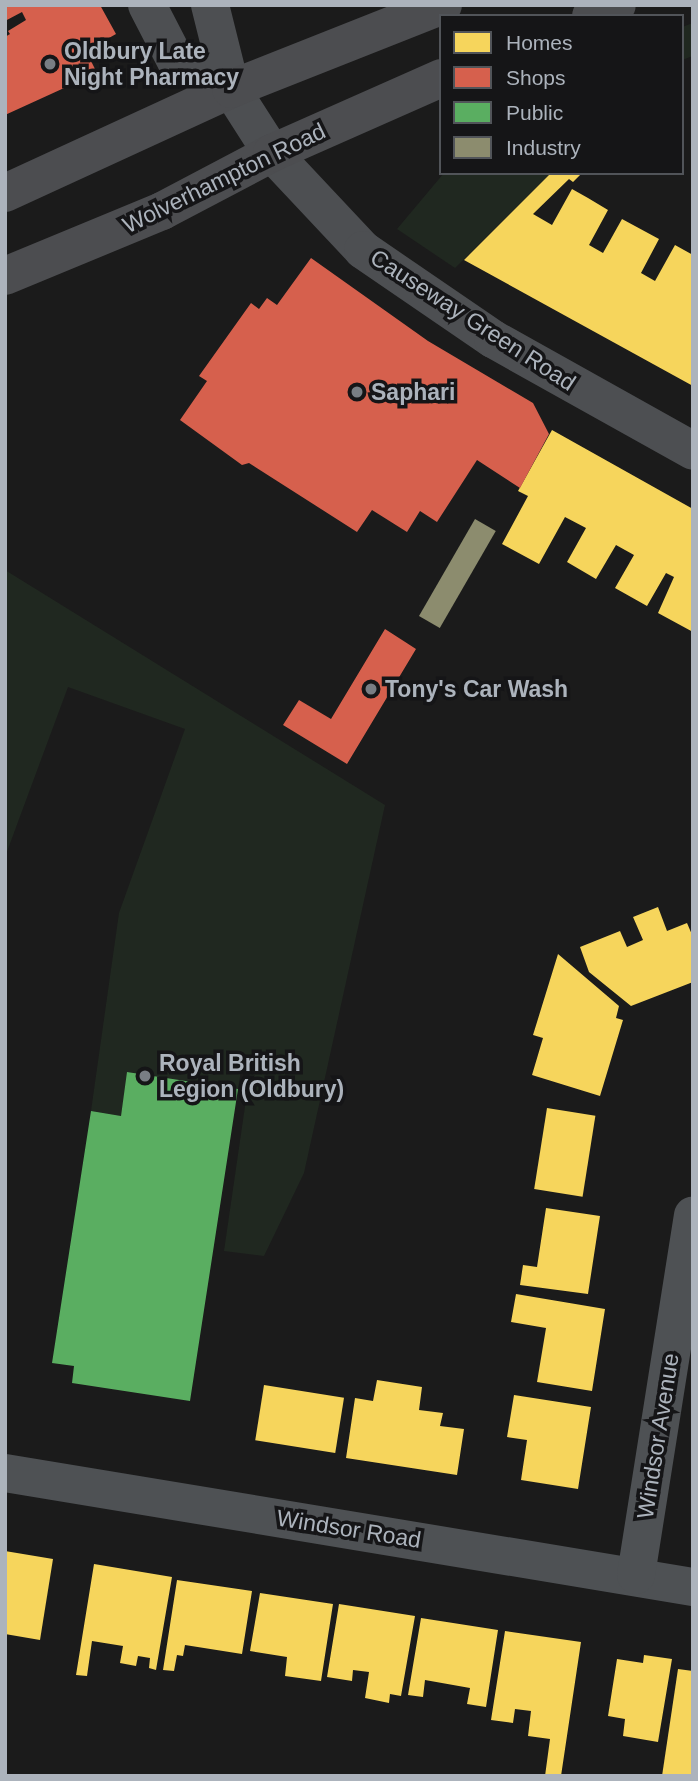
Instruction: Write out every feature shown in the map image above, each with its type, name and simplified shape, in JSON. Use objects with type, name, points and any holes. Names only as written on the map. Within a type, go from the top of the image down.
[{"type":"highway","points":[[5,193],[231,89],[443,5]]},
{"type":"highway","points":[[596,14],[617,5]]},
{"type":"highway","name":"Wolverhampton Road","points":[[5,276],[162,211],[272,153],[439,79]]},
{"type":"main road","name":"Causeway Green Road","points":[[210,5],[231,89],[272,153],[363,250],[397,276],[493,339],[693,451]]},
{"type":"main road","points":[[148,6],[177,63],[231,89]]},
{"type":"street","name":"Windsor Avenue","points":[[636,1575],[693,1215]]},
{"type":"street","name":"Windsor Road","points":[[5,1473],[636,1575],[693,1587]]},
{"type":"shaded area","points":[[693,23],[693,56],[684,59],[684,26]]},
{"type":"shaded area","points":[[442,175],[549,175],[455,268],[397,229]]},
{"type":"shaded area","points":[[5,570],[385,805],[304,1173],[264,1256],[224,1251],[251,1065],[242,1064],[238,1089],[128,1072],[121,1116],[91,1111],[119,913],[185,729],[68,687],[5,857]]},
{"type":"building: Homes","points":[[549,175],[580,175],[573,182],[569,179],[533,214],[552,225],[572,189],[608,210],[589,245],[603,253],[622,219],[659,239],[641,273],[655,281],[675,245],[693,255],[693,386],[464,260]]},
{"type":"building: Homes","points":[[552,430],[693,509],[693,632],[658,613],[674,577],[666,573],[647,606],[615,588],[634,555],[616,545],[596,579],[567,562],[586,528],[565,517],[539,564],[502,544],[528,496],[518,491]]},
{"type":"building: Homes","points":[[658,907],[667,931],[687,923],[693,937],[693,982],[631,1006],[589,972],[580,947],[620,931],[627,947],[643,940],[633,917]]},
{"type":"building: Homes","points":[[558,954],[619,1006],[616,1018],[623,1020],[600,1096],[532,1075],[543,1038],[533,1035]]},
{"type":"building: Homes","points":[[547,1108],[595,1116],[583,1197],[534,1189]]},
{"type":"building: Homes","points":[[546,1208],[600,1216],[588,1294],[520,1285],[523,1265],[537,1267]]},
{"type":"building: Homes","points":[[516,1294],[605,1309],[592,1391],[537,1382],[546,1328],[511,1322]]},
{"type":"building: Homes","points":[[377,1380],[422,1387],[419,1410],[443,1413],[440,1426],[464,1429],[457,1475],[346,1458],[355,1398],[373,1401]]},
{"type":"building: Homes","points":[[264,1385],[344,1398],[335,1453],[255,1440]]},
{"type":"building: Homes","points":[[514,1395],[591,1407],[578,1489],[521,1480],[527,1440],[507,1437]]},
{"type":"building: Homes","points":[[5,1551],[53,1559],[40,1640],[5,1634]]},
{"type":"building: Homes","points":[[94,1564],[172,1577],[156,1670],[149,1668],[150,1658],[138,1656],[136,1666],[120,1663],[123,1646],[92,1641],[87,1676],[76,1675]]},
{"type":"building: Homes","points":[[177,1580],[252,1591],[242,1654],[185,1645],[183,1656],[177,1655],[174,1671],[163,1670]]},
{"type":"building: Homes","points":[[260,1593],[333,1604],[321,1681],[285,1676],[287,1657],[250,1651]]},
{"type":"building: Homes","points":[[339,1604],[415,1616],[401,1696],[390,1694],[389,1703],[365,1698],[369,1672],[353,1670],[352,1681],[327,1677]]},
{"type":"building: Homes","points":[[421,1618],[498,1630],[486,1707],[467,1704],[470,1688],[425,1680],[423,1697],[408,1695]]},
{"type":"building: Homes","points":[[505,1631],[581,1642],[561,1776],[545,1776],[550,1739],[528,1736],[531,1711],[515,1709],[513,1723],[491,1720]]},
{"type":"building: Homes","points":[[644,1655],[672,1659],[658,1742],[623,1736],[625,1719],[608,1716],[617,1659],[643,1663]]},
{"type":"building: Homes","points":[[678,1669],[693,1671],[693,1776],[662,1776]]},
{"type":"building: Shops","points":[[5,5],[100,5],[116,34],[86,51],[97,73],[5,115],[5,37],[10,34],[8,31],[26,20],[22,12],[5,21]]},
{"type":"building: Shops","name":"Saphari","points":[[311,258],[428,341],[533,403],[549,434],[520,488],[477,460],[437,522],[420,511],[407,532],[372,510],[357,532],[249,463],[242,465],[180,420],[207,381],[199,376],[251,303],[259,309],[267,298],[277,305]]},
{"type":"building: Shops","name":"Tony's Car Wash","points":[[385,629],[416,649],[347,764],[283,725],[299,700],[331,719]]},
{"type":"building: Public","points":[[127,1072],[238,1089],[190,1401],[72,1383],[74,1366],[52,1363],[91,1111],[121,1116]]},
{"type":"building: Industry","points":[[475,519],[496,531],[440,628],[419,616]]},
{"type":"place","name":"Oldbury Late Night Pharmacy","points":[[50,64]]},
{"type":"place","name":"Saphari","points":[[357,392]]},
{"type":"place","name":"Tony's Car Wash","points":[[371,689]]},
{"type":"place","name":"Royal British Legion (Oldbury)","points":[[145,1076]]}]
